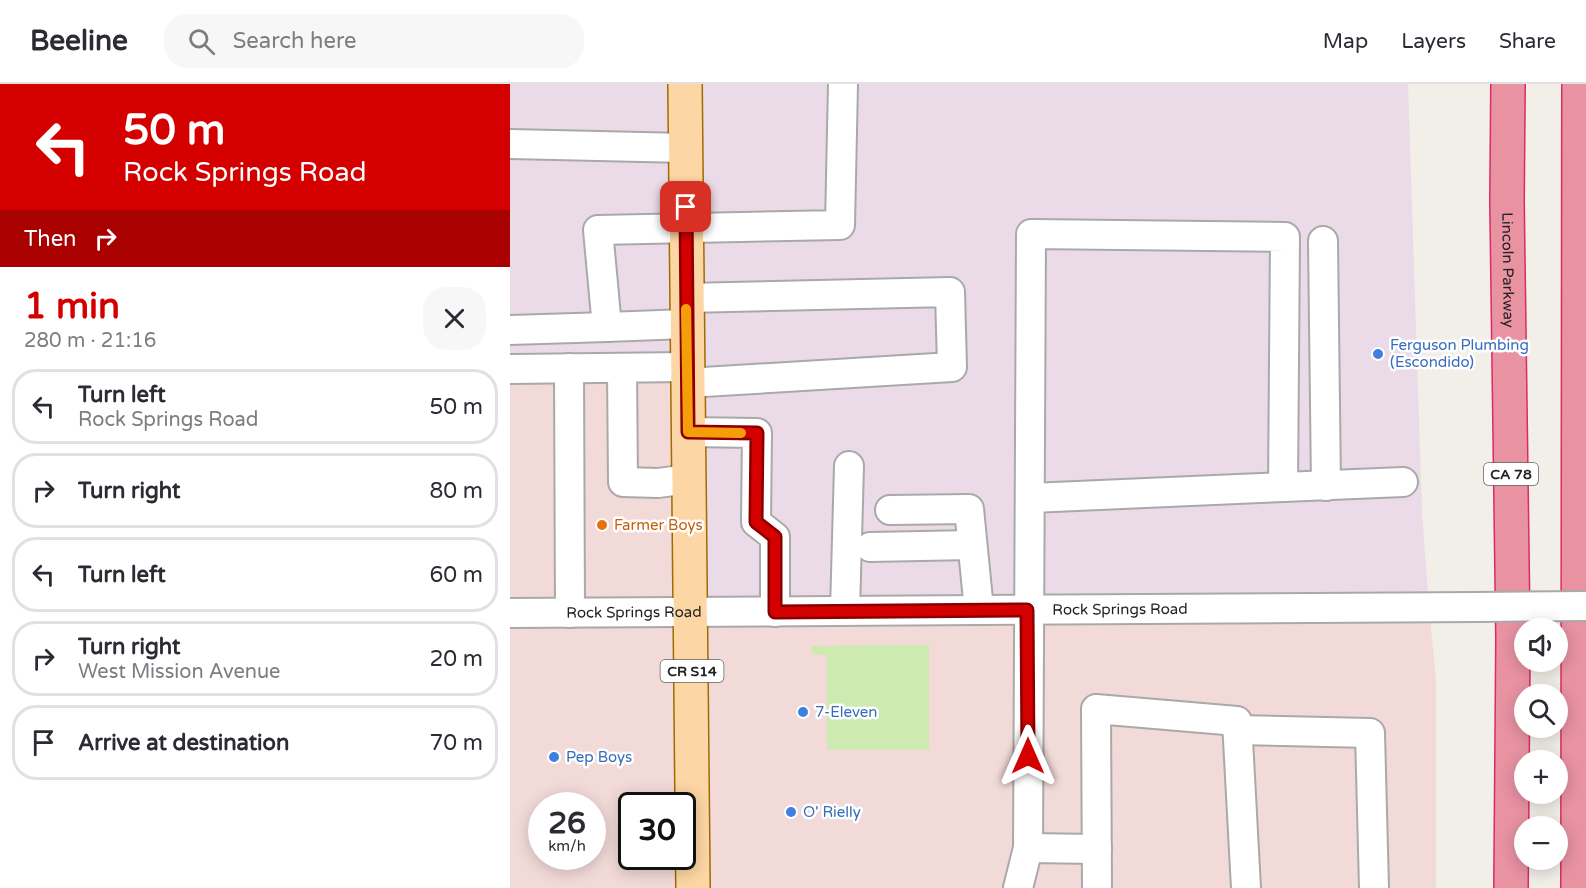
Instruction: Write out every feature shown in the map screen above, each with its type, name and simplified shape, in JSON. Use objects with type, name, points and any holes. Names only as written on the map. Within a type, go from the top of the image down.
[{"type":"highway","points":[[1499,84],[1507,201]]},
{"type":"highway","name":"Lincoln Parkway","points":[[1508,84],[1507,201],[1513,638],[1511,888]]},
{"type":"highway","points":[[1578,888],[1579,84]]},
{"type":"highway","points":[[1579,536],[1586,429]]},
{"type":"highway","points":[[1505,888],[1512,747]]},
{"type":"main road","name":"CR S14","points":[[686,84],[686,311],[692,614],[693,888]]},
{"type":"street","points":[[607,327],[598,230],[840,225],[843,84]]},
{"type":"street","points":[[510,144],[686,148]]},
{"type":"street","points":[[1017,888],[1028,848],[1027,610],[1031,498],[1031,234],[1285,237],[1283,488]]},
{"type":"street","points":[[1323,240],[1326,486]]},
{"type":"street","points":[[510,330],[607,327],[686,311],[950,292],[952,367],[687,375],[622,368],[510,369]]},
{"type":"street","points":[[570,368],[570,613]]},
{"type":"street","points":[[622,368],[623,482],[658,483],[689,479]]},
{"type":"street","points":[[688,432],[757,433],[756,522],[775,537],[775,612]]},
{"type":"street","points":[[845,611],[849,466]]},
{"type":"street","points":[[1031,498],[1403,482]]},
{"type":"street","points":[[890,510],[969,509],[979,610]]},
{"type":"street","points":[[870,547],[972,546]]},
{"type":"street","name":"Rock Springs Road","points":[[510,613],[692,614],[1586,606]]},
{"type":"street","points":[[1097,888],[1096,709],[1237,721],[1246,888]]},
{"type":"street","points":[[1238,730],[1370,733],[1374,888]]},
{"type":"street","points":[[1028,848],[1097,849]]},
{"type":"shaded area","points":[[510,84],[1408,84],[1422,512],[1429,608],[692,614],[686,352],[510,353]]},
{"type":"shaded area","points":[[686,352],[1429,608],[1436,679],[1436,888],[510,888],[510,353]]},
{"type":"green space","points":[[929,645],[929,750],[827,750],[827,655],[812,654],[812,646]]},
{"type":"slow traffic","points":[[686,309],[688,432],[741,433]]},
{"type":"place","name":"Ferguson Plumbing (Escondido)","points":[[1378,354]]},
{"type":"place","name":"Farmer Boys","points":[[602,525]]},
{"type":"place","name":"7-Eleven","points":[[803,712]]},
{"type":"place","name":"Pep Boys","points":[[554,757]]},
{"type":"place","name":"O' Rielly","points":[[791,812]]},
{"type":"route","points":[[686,207],[688,432],[757,433],[756,522],[775,537],[775,612],[1027,610],[1028,756]]}]
